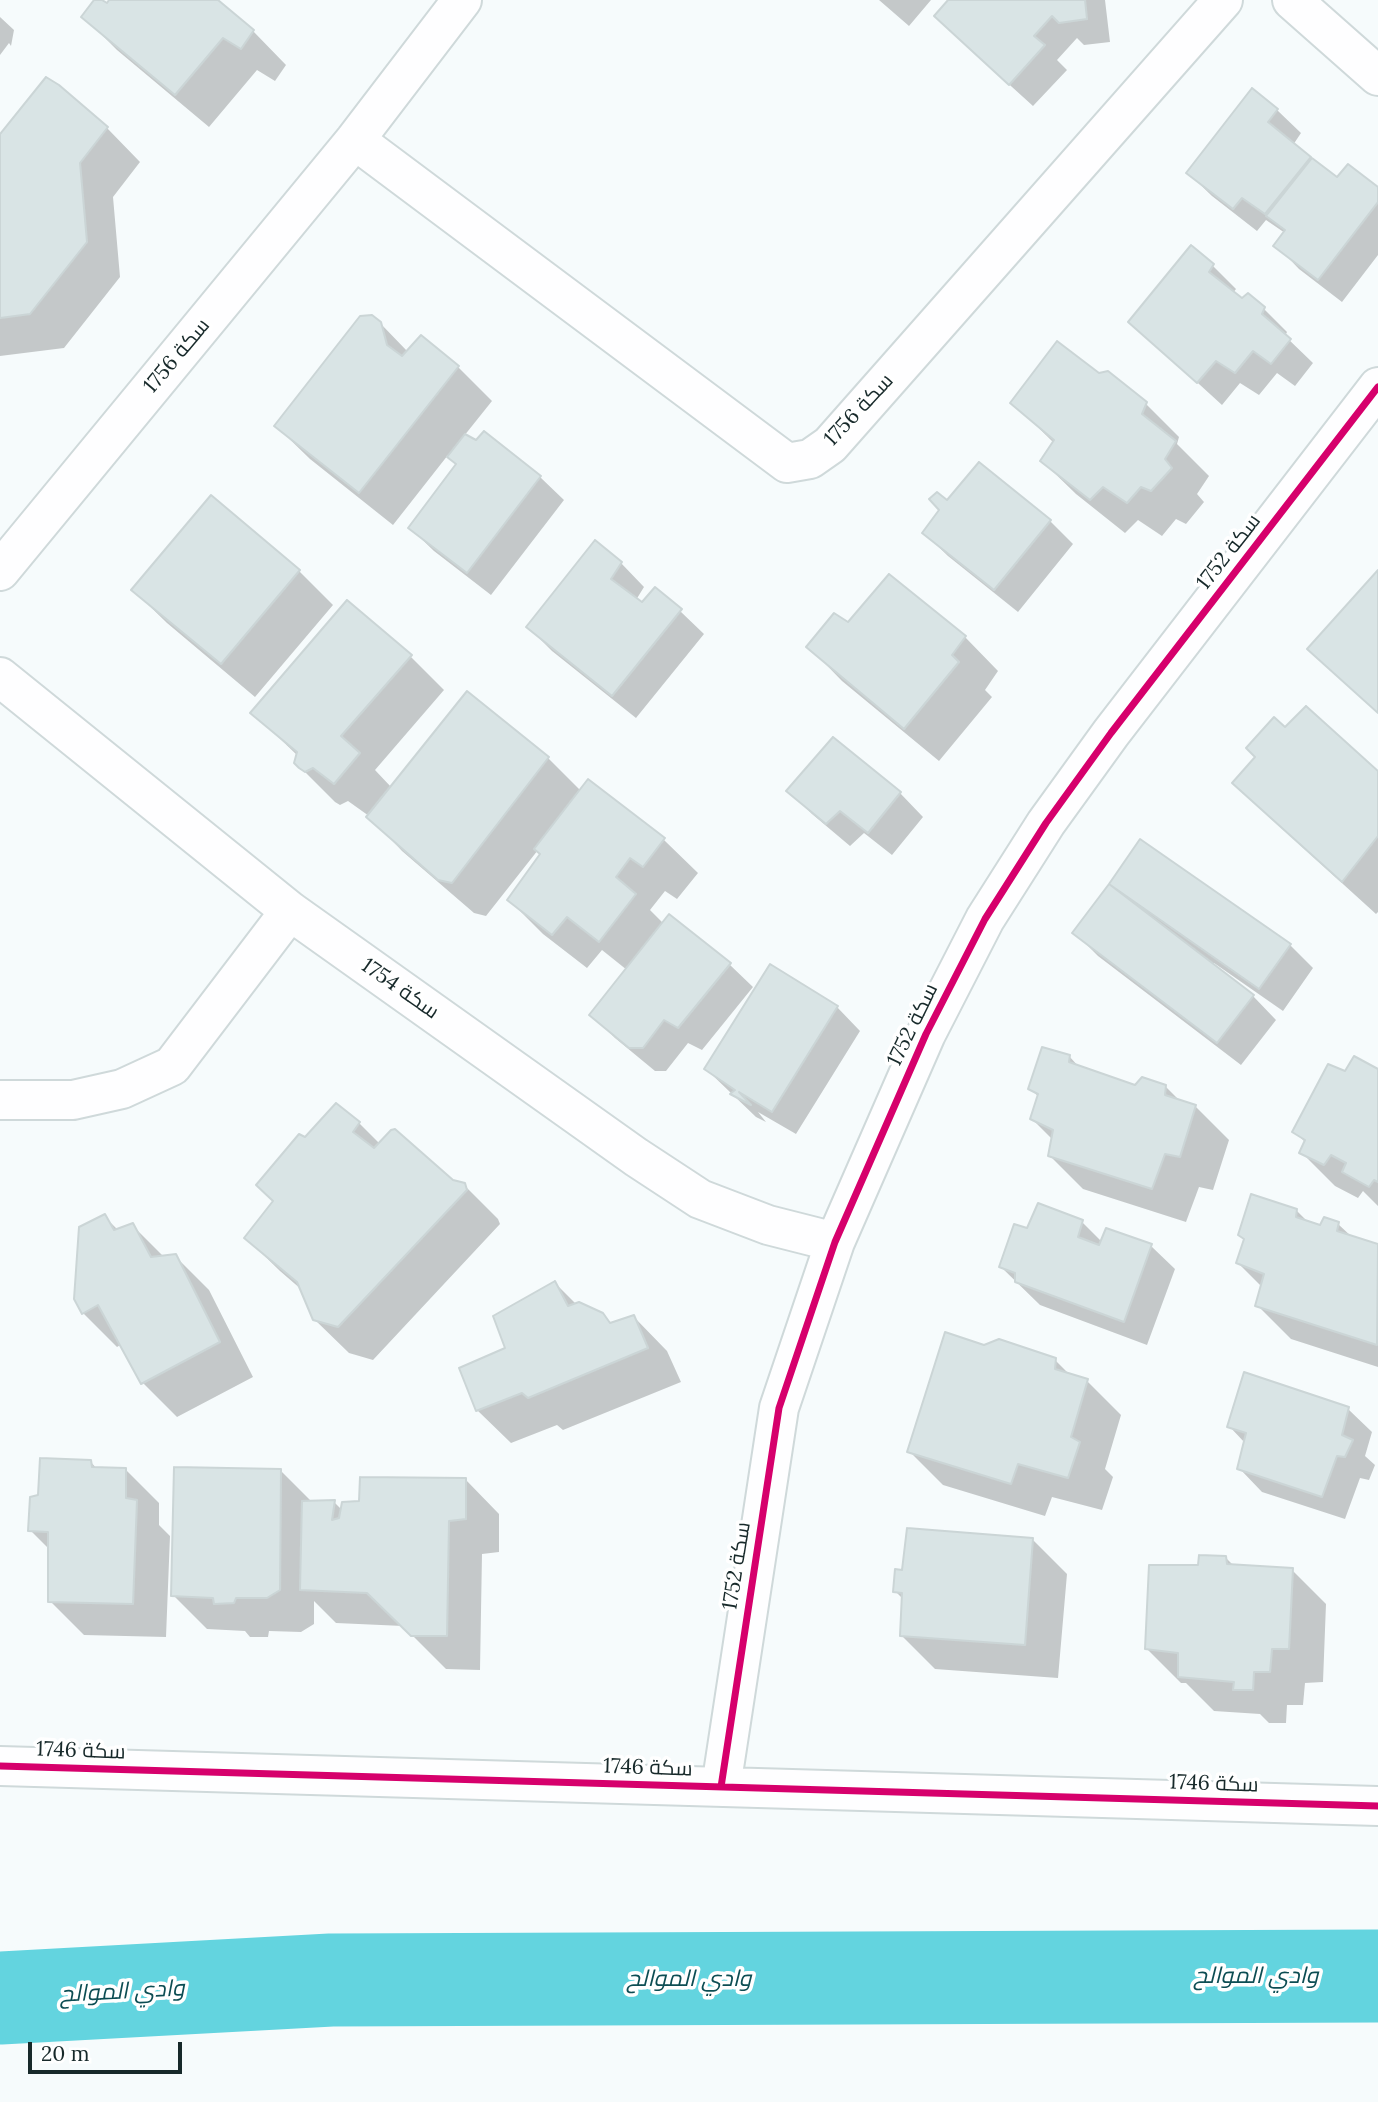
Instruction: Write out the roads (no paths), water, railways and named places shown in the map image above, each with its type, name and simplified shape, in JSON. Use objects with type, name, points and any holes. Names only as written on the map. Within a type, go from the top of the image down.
[{"type":"street","name":"سكة 1756","points":[[0,571],[355,140],[462,0]]},
{"type":"street","name":"سكة 1756","points":[[355,140],[787,463],[810,459],[830,445],[1223,0]]},
{"type":"street","points":[[1292,0],[1378,76]]},
{"type":"street","name":"سكة 1752","points":[[721,1787],[779,1408],[835,1242],[926,1034],[985,919],[1039,833],[1111,733],[1378,387]]},
{"type":"street","name":"سكة 1754","points":[[0,677],[290,911],[636,1157],[700,1199],[768,1225],[835,1242]]},
{"type":"street","points":[[0,1100],[73,1100],[122,1089],[172,1066],[290,911]]},
{"type":"street","name":"سكة 1746","points":[[0,1766],[1378,1806]]},
{"type":"waterway","name":"وادي الموالح","points":[[0,1998],[331,1980],[1378,1976]]}]
